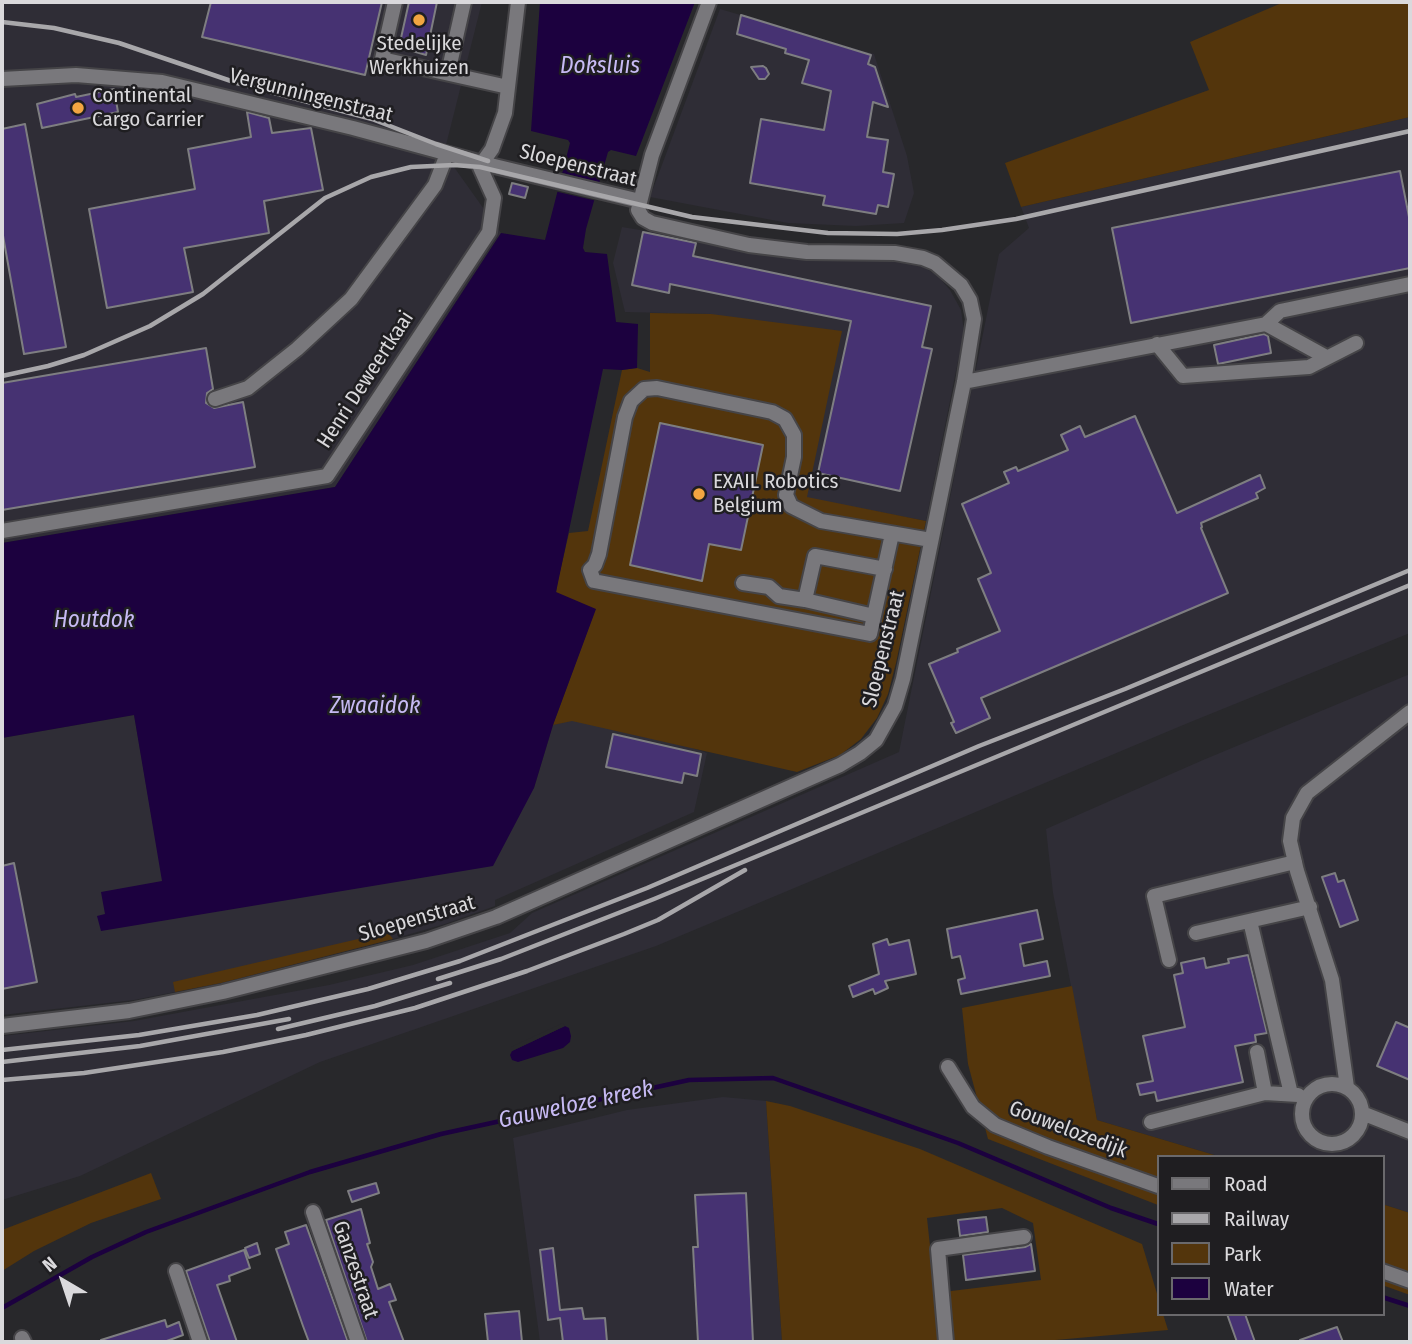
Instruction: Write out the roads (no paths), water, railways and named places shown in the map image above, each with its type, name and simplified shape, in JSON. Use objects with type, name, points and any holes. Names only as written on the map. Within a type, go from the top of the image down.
[{"type":"street","points":[[395,2],[382,59],[508,87]]},
{"type":"street","points":[[448,73],[464,2]]},
{"type":"street","points":[[482,163],[492,149],[501,125],[518,2]]},
{"type":"street","points":[[640,201],[652,155],[709,2]]},
{"type":"street","name":"Vergunningenstraat","points":[[2,79],[76,75],[162,82],[482,163]]},
{"type":"street","points":[[215,399],[248,388],[297,349],[351,299],[435,186],[447,154]]},
{"type":"street","name":"Sloepenstraat","points":[[2,1026],[129,1011],[223,992],[426,941],[496,917],[840,765],[876,740],[887,723],[895,706],[964,382],[974,318],[970,300],[961,285],[935,263],[910,254],[807,252],[748,245],[652,223],[640,214],[640,201],[482,163]]},
{"type":"street","name":"Henri Deweertkaai","points":[[2,531],[327,476],[489,232],[494,198],[481,167],[482,163]]},
{"type":"street","points":[[964,382],[1266,324],[1280,312],[1410,284]]},
{"type":"street","points":[[1266,324],[1326,357]]},
{"type":"street","points":[[1157,344],[1183,376],[1309,367],[1356,343]]},
{"type":"street","points":[[892,534],[870,634],[594,581],[590,570],[599,554],[625,417],[631,401],[644,389],[657,388],[772,412],[785,419],[794,435],[794,457],[786,495],[791,506],[821,521],[931,541]]},
{"type":"street","points":[[805,600],[815,556],[885,569]]},
{"type":"street","points":[[743,583],[769,587],[779,596],[874,616]]},
{"type":"street","points":[[1347,1087],[1332,980],[1290,841],[1293,818],[1307,793],[1410,712]]},
{"type":"street","points":[[1169,960],[1154,896],[1295,862]]},
{"type":"street","points":[[1196,933],[1310,907]]},
{"type":"street","points":[[1250,921],[1290,1094]]},
{"type":"street","points":[[1257,1052],[1265,1093]]},
{"type":"street","name":"Gouwelozedijk","points":[[948,1067],[973,1107],[995,1125],[1156,1185]]},
{"type":"street","points":[[1332,1083],[1347,1087],[1358,1098],[1362,1113],[1359,1126],[1351,1137],[1339,1143],[1325,1143],[1313,1137],[1305,1126],[1302,1113],[1305,1100],[1316,1088],[1332,1083]]},
{"type":"street","points":[[1151,1122],[1265,1093],[1298,1095],[1305,1100]]},
{"type":"street","points":[[1362,1113],[1410,1132]]},
{"type":"street","name":"Ganzestraat","points":[[313,1212],[358,1342]]},
{"type":"street","points":[[946,1342],[938,1249],[1024,1237]]},
{"type":"street","points":[[176,1271],[198,1342]]},
{"type":"street","points":[[1384,1272],[1410,1281]]},
{"type":"water","name":"Zwaaidok","points":[[540,2],[695,2],[636,156],[611,150],[608,152],[586,229],[583,248],[585,252],[607,254],[616,322],[638,324],[637,368],[603,369],[556,592],[596,609],[553,725],[534,788],[493,866],[101,931],[97,916],[105,914],[101,892],[162,881],[134,715],[2,738],[2,543],[335,487],[501,233],[545,240],[570,143],[568,140],[531,131]]},
{"type":"water","points":[[565,1026],[569,1028],[571,1036],[570,1042],[563,1048],[518,1062],[512,1060],[512,1051]]},
{"type":"waterway","name":"Gauweloze kreek","points":[[2,1308],[92,1257],[146,1232],[310,1172],[441,1134],[689,1080],[773,1078],[958,1143],[1111,1208],[1156,1223]]},
{"type":"waterway","name":"Gauweloze kreek","points":[[1384,1298],[1410,1306]]},
{"type":"railway","points":[[2,22],[54,28],[119,43],[237,83],[372,119],[488,161]]},
{"type":"railway","points":[[2,376],[84,355],[150,326],[203,294],[325,198],[371,177],[411,167],[480,167],[692,217],[828,233],[897,234],[1016,219],[1410,131]]},
{"type":"railway","points":[[2,1050],[139,1035],[257,1015],[368,989],[460,961],[647,888],[979,746],[1125,689],[1410,570]]},
{"type":"railway","points":[[438,979],[501,959],[654,899],[1410,585]]},
{"type":"railway","points":[[2,1080],[84,1073],[223,1052],[415,1008],[527,971],[658,920],[745,870]]},
{"type":"railway","points":[[278,1029],[375,1006],[450,983]]},
{"type":"railway","points":[[2,1062],[140,1046],[289,1019]]},
{"type":"place","name":"Stedelijke Werkhuizen","points":[[419,20]]},
{"type":"place","name":"Continental Cargo Carrier","points":[[78,108]]},
{"type":"place","name":"EXAIL Robotics Belgium","points":[[699,494]]},
{"type":"water label","name":"Doksluis","points":[[600,67]]},
{"type":"water label","name":"Houtdok","points":[[94,621]]}]
